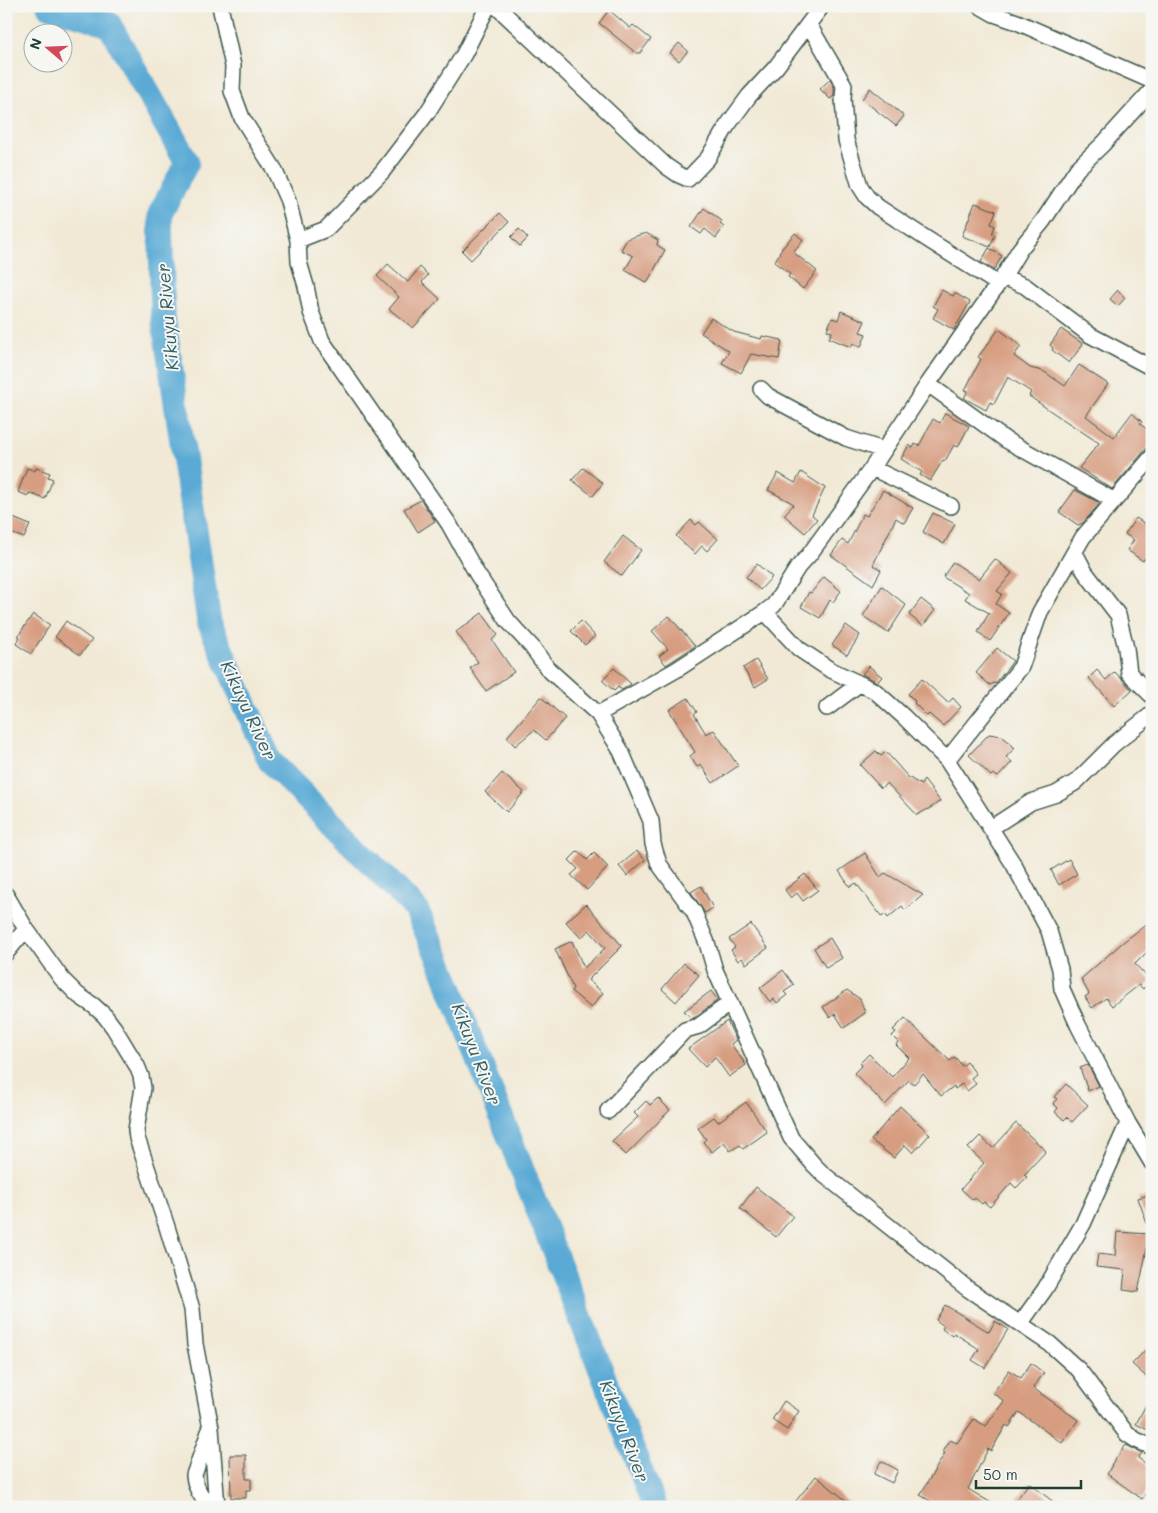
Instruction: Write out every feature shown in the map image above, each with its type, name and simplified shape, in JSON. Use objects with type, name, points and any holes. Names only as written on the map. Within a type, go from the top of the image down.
[{"type":"street","points":[[220,6],[233,66],[232,91],[248,130],[274,169],[288,201],[298,240],[299,262],[311,312],[322,341],[449,524],[477,574],[508,621],[532,647],[548,670],[598,714],[622,751],[638,787],[650,822],[653,844],[659,864],[694,912],[707,942],[715,970],[791,1138],[823,1174],[968,1289],[1050,1344],[1078,1370],[1127,1434],[1152,1447]]},
{"type":"street","points":[[298,240],[326,228],[382,172],[427,113],[464,54],[488,6]]},
{"type":"street","points":[[496,6],[666,166],[688,179],[708,158],[727,126],[749,96],[776,67],[822,6]]},
{"type":"street","points":[[980,6],[994,14],[1017,22],[1152,81]]},
{"type":"street","points":[[809,25],[844,85],[843,99],[846,140],[860,186],[867,197],[927,239],[1001,280],[1025,286],[1090,335],[1152,368]]},
{"type":"street","points":[[598,714],[676,670],[774,605],[798,567],[809,555],[872,468],[1001,280],[1020,249],[1043,221],[1077,169],[1103,144],[1152,90]]},
{"type":"street","points":[[928,384],[1006,440],[1113,500]]},
{"type":"street","points":[[761,389],[768,396],[846,438],[883,450]]},
{"type":"street","points":[[947,760],[1021,667],[1040,612],[1083,537],[1152,457]]},
{"type":"street","points":[[872,468],[951,506]]},
{"type":"street","points":[[1075,553],[1085,572],[1118,615],[1126,648],[1129,673],[1152,696]]},
{"type":"street","points":[[765,612],[799,649],[829,669],[875,691],[888,701],[947,760],[1014,865],[1049,931],[1060,969],[1062,989],[1128,1123],[1152,1163]]},
{"type":"street","points":[[827,708],[859,684]]},
{"type":"street","points":[[991,828],[1031,802],[1056,794],[1076,782],[1114,744],[1152,714]]},
{"type":"street","points":[[6,895],[26,929],[68,984],[78,995],[105,1016],[114,1028],[141,1076],[143,1088],[136,1130],[137,1138],[192,1309],[195,1344],[211,1428],[217,1507]]},
{"type":"street","points":[[6,953],[26,929]]},
{"type":"street","points":[[608,1111],[684,1030],[699,1026],[730,1003]]},
{"type":"street","points":[[1020,1324],[1045,1289],[1083,1224],[1128,1123]]},
{"type":"street","points":[[209,1507],[198,1491],[194,1475],[211,1428]]},
{"type":"building","points":[[609,10],[630,28],[633,25],[651,39],[640,53],[636,53],[599,23]]},
{"type":"building","points":[[679,43],[688,51],[679,61],[670,53]]},
{"type":"building","points":[[830,79],[834,87],[834,96],[830,99],[820,89]]},
{"type":"building","points":[[870,88],[904,116],[896,126],[862,99]]},
{"type":"building","points":[[975,203],[996,211],[991,224],[995,226],[992,234],[995,235],[990,247],[962,236]]},
{"type":"building","points":[[704,208],[722,221],[720,224],[724,227],[716,238],[705,229],[701,234],[691,227]]},
{"type":"building","points":[[500,213],[509,222],[471,260],[462,251]]},
{"type":"building","points":[[519,229],[528,238],[520,246],[511,237]]},
{"type":"building","points":[[646,233],[658,240],[657,245],[665,250],[647,283],[625,270],[633,256],[621,250],[627,239]]},
{"type":"building","points":[[795,233],[803,240],[793,252],[817,271],[803,289],[788,277],[790,274],[774,262],[779,252]]},
{"type":"building","points":[[989,248],[1002,256],[994,270],[981,262]]},
{"type":"building","points":[[388,264],[408,282],[420,267],[428,275],[422,282],[440,299],[413,328],[389,309],[399,297],[377,276]]},
{"type":"building","points":[[942,290],[953,296],[955,293],[970,302],[954,330],[933,318],[938,309],[933,306]]},
{"type":"building","points":[[1118,290],[1125,298],[1118,306],[1110,299]]},
{"type":"building","points":[[841,311],[865,321],[860,332],[866,334],[861,347],[853,343],[851,347],[829,338],[832,332],[827,330],[832,318],[838,320]]},
{"type":"building","points":[[711,318],[734,332],[761,339],[762,336],[782,340],[779,359],[751,354],[741,373],[722,363],[729,351],[701,333]]},
{"type":"building","points":[[999,329],[1021,346],[1014,356],[1030,368],[1043,371],[1065,386],[1079,365],[1108,384],[1086,416],[1114,437],[1132,413],[1142,422],[1140,424],[1152,433],[1152,442],[1112,489],[1079,468],[1099,443],[1029,396],[1031,392],[1008,377],[994,404],[990,402],[986,410],[964,398],[968,391],[965,390],[981,359],[978,357]]},
{"type":"building","points":[[1061,329],[1083,344],[1069,363],[1052,350],[1053,348],[1050,345]]},
{"type":"building","points":[[945,413],[969,426],[958,447],[954,445],[930,481],[920,475],[922,472],[901,459],[909,445],[913,448],[915,444],[919,446],[933,419],[940,423]]},
{"type":"building","points":[[27,468],[35,471],[36,468],[50,473],[48,477],[53,479],[45,499],[29,493],[28,496],[18,492]]},
{"type":"building","points":[[583,468],[603,483],[593,496],[572,480]]},
{"type":"building","points":[[801,472],[825,488],[812,515],[817,519],[805,533],[784,515],[794,504],[768,490],[778,473],[795,483]]},
{"type":"building","points":[[883,490],[913,508],[904,523],[896,518],[873,565],[881,570],[873,585],[831,555],[842,540],[848,544],[863,514],[867,516]]},
{"type":"building","points":[[1075,490],[1100,503],[1083,523],[1078,525],[1059,512]]},
{"type":"building","points":[[421,500],[435,521],[418,532],[404,509]]},
{"type":"building","points":[[933,513],[955,524],[944,544],[923,532]]},
{"type":"building","points":[[6,515],[30,525],[24,538],[6,531]]},
{"type":"building","points":[[1136,518],[1152,528],[1152,562],[1145,558],[1143,561],[1127,550],[1134,540],[1125,534]]},
{"type":"building","points":[[691,520],[696,525],[699,522],[718,539],[707,551],[702,546],[695,554],[676,536]]},
{"type":"building","points":[[623,536],[641,550],[622,576],[604,562]]},
{"type":"building","points":[[995,559],[1012,573],[997,591],[1002,594],[996,604],[1009,613],[990,641],[978,632],[989,613],[965,599],[969,593],[943,577],[953,562],[979,579]]},
{"type":"building","points":[[757,564],[772,577],[760,590],[746,577]]},
{"type":"building","points":[[824,577],[841,591],[833,602],[830,600],[820,618],[801,607],[809,592],[811,593]]},
{"type":"building","points":[[882,586],[906,605],[888,633],[863,616]]},
{"type":"building","points":[[921,599],[935,610],[923,626],[909,615]]},
{"type":"building","points":[[482,613],[498,635],[492,640],[514,672],[486,691],[470,668],[478,662],[456,632]]},
{"type":"building","points":[[33,614],[50,625],[31,654],[16,644],[20,637],[18,636]]},
{"type":"building","points":[[669,616],[695,646],[666,665],[659,656],[668,649],[652,631]]},
{"type":"building","points":[[66,621],[92,640],[80,655],[55,637]]},
{"type":"building","points":[[581,621],[595,636],[585,645],[571,631]]},
{"type":"building","points":[[846,625],[860,635],[847,655],[832,645]]},
{"type":"building","points":[[997,648],[1013,661],[995,684],[990,685],[976,673]]},
{"type":"building","points":[[756,660],[768,679],[755,687],[743,668]]},
{"type":"building","points":[[869,666],[882,677],[877,682],[862,674]]},
{"type":"building","points":[[614,668],[631,684],[622,690],[618,687],[614,691],[602,680]]},
{"type":"building","points":[[1097,670],[1106,680],[1115,672],[1132,690],[1114,706],[1089,678]]},
{"type":"building","points":[[922,679],[948,703],[953,698],[961,707],[943,726],[929,714],[927,716],[908,694]]},
{"type":"building","points":[[541,697],[565,718],[546,740],[534,730],[515,746],[507,737]]},
{"type":"building","points":[[688,698],[697,712],[694,714],[706,734],[714,730],[738,766],[713,783],[701,765],[697,767],[690,756],[695,752],[669,710]]},
{"type":"building","points":[[989,734],[1002,736],[1015,748],[1006,757],[1012,762],[998,777],[993,774],[991,776],[969,755]]},
{"type":"building","points":[[876,751],[881,756],[886,752],[908,777],[921,785],[924,780],[940,801],[917,815],[887,783],[881,788],[860,765]]},
{"type":"building","points":[[502,773],[524,792],[507,812],[485,792]]},
{"type":"building","points":[[578,851],[587,860],[594,853],[608,867],[587,890],[571,875],[578,869],[569,860]]},
{"type":"building","points":[[637,851],[645,860],[627,876],[619,866]]},
{"type":"building","points":[[865,853],[880,877],[885,873],[923,895],[905,910],[902,906],[888,918],[885,914],[882,917],[856,883],[850,887],[839,871]]},
{"type":"building","points":[[1069,859],[1077,874],[1059,885],[1051,870]]},
{"type":"building","points":[[805,874],[818,890],[803,901],[797,893],[791,898],[785,890]]},
{"type":"building","points":[[701,886],[713,908],[705,913],[691,892]]},
{"type":"building","points":[[586,904],[622,946],[588,980],[603,993],[591,1008],[571,991],[573,988],[555,949],[572,941],[584,968],[605,948],[589,930],[581,938],[566,922]]},
{"type":"building","points":[[1152,920],[1152,947],[1135,964],[1151,981],[1143,989],[1139,985],[1112,1006],[1106,998],[1092,1008],[1085,997],[1089,994],[1081,979]]},
{"type":"building","points":[[751,924],[768,948],[746,964],[742,958],[738,961],[731,950],[735,947],[729,939]]},
{"type":"building","points":[[830,938],[842,958],[826,968],[814,948]]},
{"type":"building","points":[[684,963],[699,975],[676,1002],[662,989]]},
{"type":"building","points":[[783,970],[794,985],[784,992],[787,995],[777,1003],[774,999],[770,1002],[760,988]]},
{"type":"building","points":[[847,990],[860,999],[865,1013],[844,1028],[835,1014],[830,1018],[823,1007]]},
{"type":"building","points":[[711,991],[718,1000],[692,1018],[684,1011]]},
{"type":"building","points":[[905,1018],[950,1061],[955,1057],[962,1066],[967,1062],[976,1074],[971,1078],[976,1084],[967,1091],[962,1084],[955,1089],[954,1086],[941,1096],[923,1074],[914,1084],[909,1080],[885,1105],[854,1073],[869,1054],[892,1077],[909,1058],[896,1045],[898,1042],[892,1036],[896,1032],[893,1030]]},
{"type":"building","points":[[727,1021],[736,1040],[731,1044],[746,1065],[729,1077],[715,1057],[705,1067],[688,1049]]},
{"type":"building","points":[[1088,1065],[1099,1086],[1088,1091],[1080,1068]]},
{"type":"building","points":[[1066,1084],[1088,1105],[1072,1122],[1067,1117],[1064,1120],[1055,1112],[1058,1108],[1053,1103],[1057,1099],[1054,1097]]},
{"type":"building","points":[[658,1098],[670,1110],[626,1155],[612,1141],[638,1117],[634,1113],[646,1101],[650,1105]]},
{"type":"building","points":[[746,1102],[767,1132],[743,1149],[740,1145],[730,1151],[724,1142],[712,1152],[703,1142],[706,1139],[698,1128],[714,1117],[718,1122]]},
{"type":"building","points":[[900,1106],[930,1134],[913,1153],[905,1145],[894,1158],[871,1140]]},
{"type":"building","points":[[1016,1123],[1046,1151],[1024,1175],[1027,1177],[1016,1188],[1011,1183],[990,1207],[984,1202],[982,1204],[975,1198],[973,1200],[961,1189],[984,1163],[968,1148],[980,1136],[993,1148]]},
{"type":"building","points":[[756,1187],[793,1216],[776,1237],[740,1208]]},
{"type":"building","points":[[1152,1194],[1152,1232],[1150,1232],[1138,1198]]},
{"type":"building","points":[[1117,1232],[1150,1234],[1138,1292],[1123,1290],[1125,1270],[1096,1267],[1098,1254],[1115,1256]]},
{"type":"building","points":[[945,1305],[989,1332],[995,1321],[1008,1329],[985,1368],[972,1360],[979,1349],[954,1333],[952,1336],[942,1329],[944,1326],[936,1320]]},
{"type":"building","points":[[1152,1343],[1152,1382],[1132,1364]]},
{"type":"building","points":[[1031,1363],[1044,1373],[1033,1388],[1078,1420],[1062,1443],[1019,1412],[1009,1427],[1006,1425],[991,1451],[988,1449],[968,1489],[998,1507],[941,1507],[920,1495],[945,1453],[943,1452],[950,1440],[957,1443],[974,1419],[986,1426],[1004,1401],[993,1393],[1009,1370],[1021,1378]]},
{"type":"building","points":[[1152,1393],[1152,1432],[1136,1424]]},
{"type":"building","points":[[784,1401],[799,1411],[787,1430],[772,1420]]},
{"type":"building","points":[[1126,1445],[1142,1453],[1138,1458],[1152,1468],[1152,1485],[1142,1499],[1107,1474],[1111,1465]]},
{"type":"building","points":[[230,1455],[246,1455],[246,1479],[251,1479],[251,1490],[246,1490],[246,1498],[231,1498]]},
{"type":"building","points":[[881,1461],[898,1470],[892,1483],[874,1474]]},
{"type":"building","points":[[816,1476],[854,1507],[791,1507]]},
{"type":"building","points":[[1029,1483],[1060,1507],[1011,1507]]},
{"type":"waterway","name":"Kikuyu River","points":[[49,6],[109,24],[187,162],[160,214],[163,316],[209,622],[270,761],[416,909],[439,959],[655,1507]]}]
